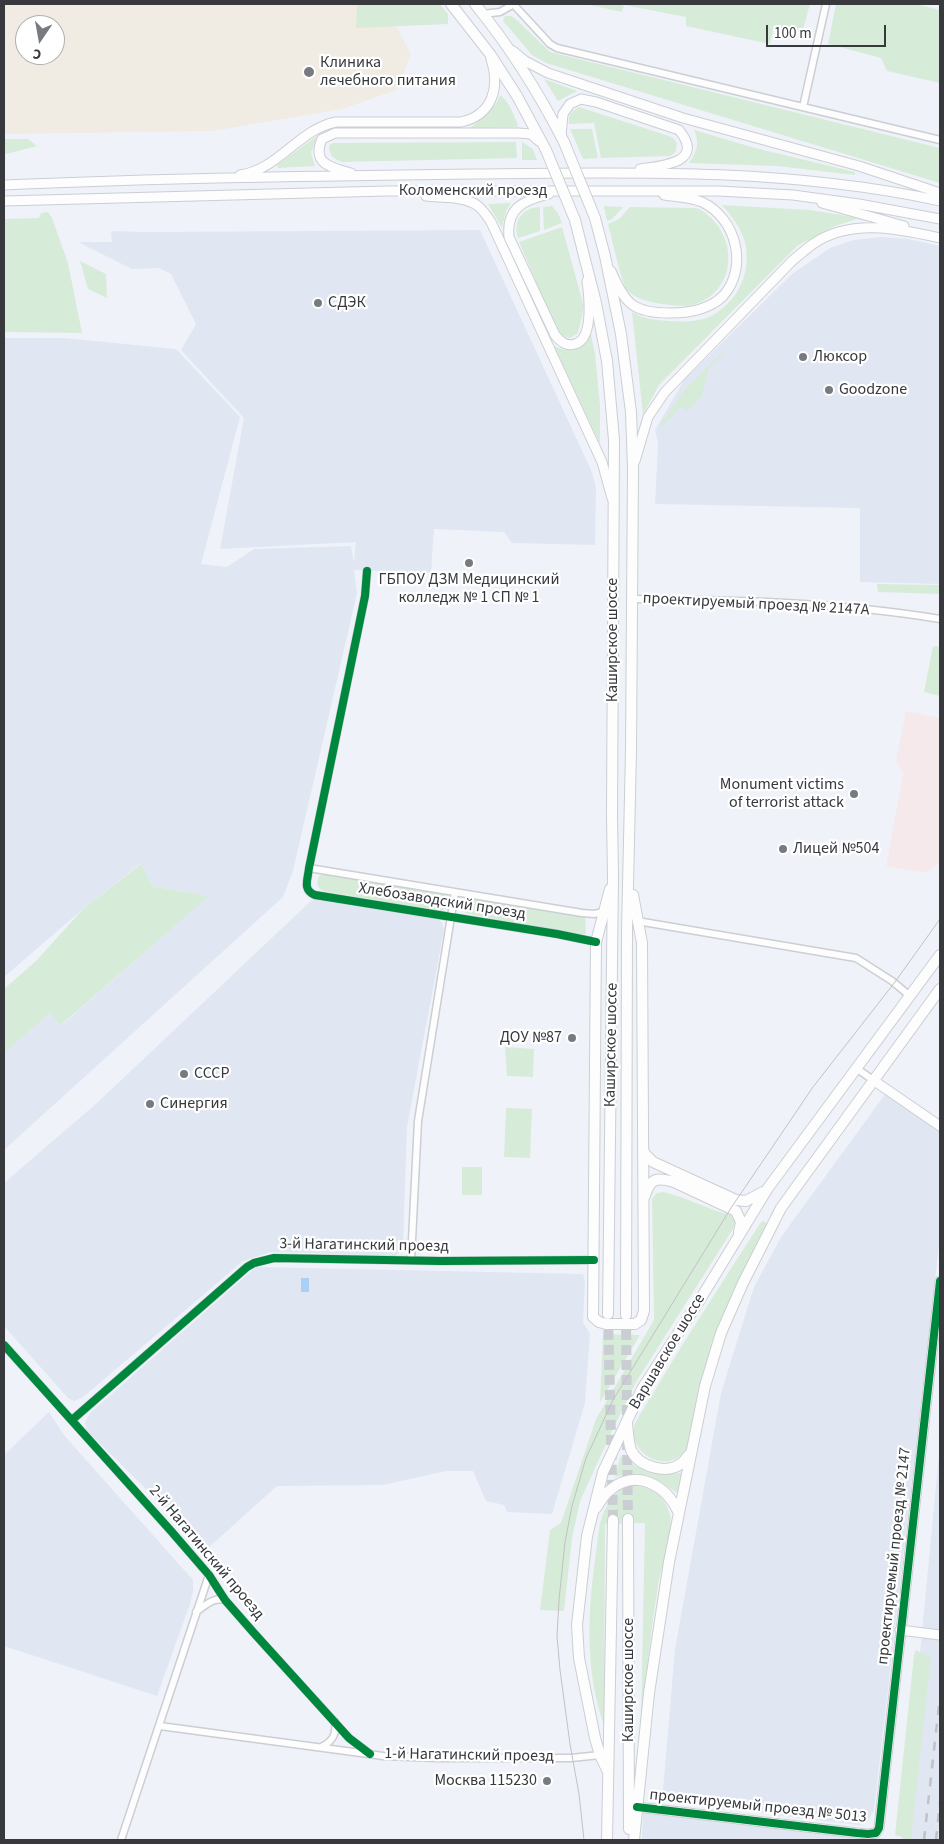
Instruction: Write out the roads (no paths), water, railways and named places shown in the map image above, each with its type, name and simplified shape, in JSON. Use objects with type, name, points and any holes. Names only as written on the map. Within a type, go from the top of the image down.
[{"type":"main road","name":"Каширское шоссе","points":[[451,4],[490,54],[517,96],[545,147],[575,220],[596,304],[607,361],[614,440],[612,808],[614,876],[608,1314]]},
{"type":"main road","name":"Каширское шоссе","points":[[475,4],[533,85],[563,139],[595,218],[621,334],[631,412],[633,469],[626,1314]]},
{"type":"main road","points":[[506,45],[525,61],[548,73],[683,118],[859,166],[940,193]]},
{"type":"main road","points":[[198,180],[246,174],[257,170],[325,124],[336,122],[461,122],[472,119],[488,104],[496,87],[495,70],[490,54]]},
{"type":"main road","points":[[563,139],[563,114],[570,104],[581,99],[596,102],[679,130],[686,138],[686,152],[681,160],[674,163],[617,172]]},
{"type":"main road","points":[[366,176],[330,168],[324,163],[319,155],[319,146],[322,139],[335,133],[523,133],[534,136],[545,147]]},
{"type":"main road","name":"Коломенский проезд","points":[[4,185],[617,172],[778,178],[868,188],[940,201]]},
{"type":"main road","points":[[562,190],[530,199],[517,208],[512,215],[508,228],[509,237],[555,335],[566,344],[573,345],[578,343],[583,338],[588,325],[590,307],[585,258]]},
{"type":"main road","points":[[605,256],[619,289],[626,299],[640,310],[649,312],[692,312],[712,304],[723,296],[736,271],[737,249],[733,235],[725,221],[714,210],[701,202],[690,199],[632,190]]},
{"type":"main road","points":[[386,191],[467,200],[480,207],[486,214],[602,462],[614,505]]},
{"type":"main road","name":"Коломенский проезд","points":[[4,201],[386,191],[718,191],[793,195],[859,204],[940,219]]},
{"type":"main road","points":[[793,195],[940,237]]},
{"type":"main road","points":[[633,469],[648,417],[665,392],[792,261],[814,243],[848,229],[867,227],[940,237]]},
{"type":"main road","points":[[614,876],[596,942],[593,1317],[599,1322],[606,1324],[635,1324],[641,1320],[644,1312],[642,943],[629,870]]},
{"type":"main road","name":"Варшавское шоссе","points":[[607,1840],[608,1772],[595,1738],[579,1658],[577,1625],[586,1545],[603,1472],[642,1389],[701,1298],[737,1236],[768,1188],[940,956]]},
{"type":"main road","name":"Варшавское шоссе","points":[[634,1840],[656,1637],[678,1513],[705,1386],[721,1333],[743,1283],[781,1208],[940,989]]},
{"type":"main road","points":[[873,1080],[940,1126]]},
{"type":"main road","points":[[642,1141],[644,1153],[653,1162],[730,1199],[746,1201],[768,1188]]},
{"type":"main road","points":[[643,1202],[648,1186],[654,1180],[663,1179],[674,1182],[736,1211],[741,1222],[737,1236]]},
{"type":"main road","name":"проектируемый проезд № 2147","points":[[876,1833],[881,1816],[900,1630],[940,1281]]},
{"type":"main road","points":[[628,1422],[628,1436],[632,1451],[641,1461],[651,1467],[663,1468],[674,1466],[682,1463],[691,1452]]},
{"type":"main road","points":[[593,1512],[609,1490],[625,1481],[643,1480],[658,1487],[673,1500],[678,1513]]},
{"type":"main road","name":"Каширское шоссе","points":[[628,1519],[629,1840]]},
{"type":"main road","name":"Каширское шоссе","points":[[608,1772],[613,1520]]},
{"type":"main road","points":[[900,1630],[940,1635]]},
{"type":"main road","name":"проектируемый проезд № 5013","points":[[637,1807],[857,1834],[876,1833]]},
{"type":"street","points":[[483,14],[500,12],[514,4],[550,44],[558,48],[940,140]]},
{"type":"street","points":[[803,107],[826,4]]},
{"type":"street","points":[[309,868],[365,596],[366,571]]},
{"type":"street","name":"проектируемый проезд № 2147А","points":[[631,599],[807,604],[940,619]]},
{"type":"street","name":"Хлебозаводский проезд","points":[[596,942],[314,895],[309,893],[306,888],[309,868],[582,913],[594,914],[603,912]]},
{"type":"street","points":[[411,1260],[418,1121],[455,892]]},
{"type":"street","points":[[637,921],[856,958],[892,981],[910,996]]},
{"type":"street","points":[[856,1068],[873,1080]]},
{"type":"street","name":"3-й Нагатинский проезд","points":[[72,1420],[247,1267],[254,1263],[274,1258],[594,1260]]},
{"type":"street","name":"2-й Нагатинский проезд","points":[[4,1345],[209,1575],[226,1600],[349,1738],[370,1754]]},
{"type":"street","points":[[121,1840],[209,1575]]},
{"type":"street","points":[[196,1612],[213,1600],[218,1598],[226,1600]]},
{"type":"street","points":[[320,1747],[334,1738],[336,1732],[335,1722]]},
{"type":"street","name":"1-й Нагатинский проезд","points":[[160,1726],[370,1754],[438,1758],[571,1758],[600,1755]]},
{"type":"water","points":[[301,1278],[309,1278],[309,1292],[301,1292]]},
{"type":"tunnel","points":[[608,1315],[613,1520]]},
{"type":"tunnel","points":[[626,1315],[627,1423]]},
{"type":"tunnel","points":[[627,1440],[628,1519]]},
{"type":"tram line","points":[[584,1840],[557,1636],[565,1542],[572,1506],[586,1458],[613,1400],[731,1208],[813,1087],[895,982],[940,919]]},
{"type":"railway","points":[[924,1840],[940,1696]]},
{"type":"railway","points":[[936,1840],[940,1802]]},
{"type":"place","name":"Клиника лечебного питания","points":[[309,72]]},
{"type":"place","name":"СДЭК","points":[[318,303]]},
{"type":"place","name":"Люксор","points":[[803,357]]},
{"type":"place","name":"Goodzone","points":[[829,390]]},
{"type":"place","name":"ГБПОУ ДЗМ Медицинский колледж № 1 СП № 1","points":[[469,563]]},
{"type":"place","name":"Monument victims of terrorist attack","points":[[854,794]]},
{"type":"place","name":"Лицей №504","points":[[783,849]]},
{"type":"place","name":"ДОУ №87","points":[[572,1038]]},
{"type":"place","name":"СССР","points":[[184,1074]]},
{"type":"place","name":"Синергия","points":[[150,1104]]},
{"type":"place","name":"Москва 115230","points":[[547,1781]]}]
